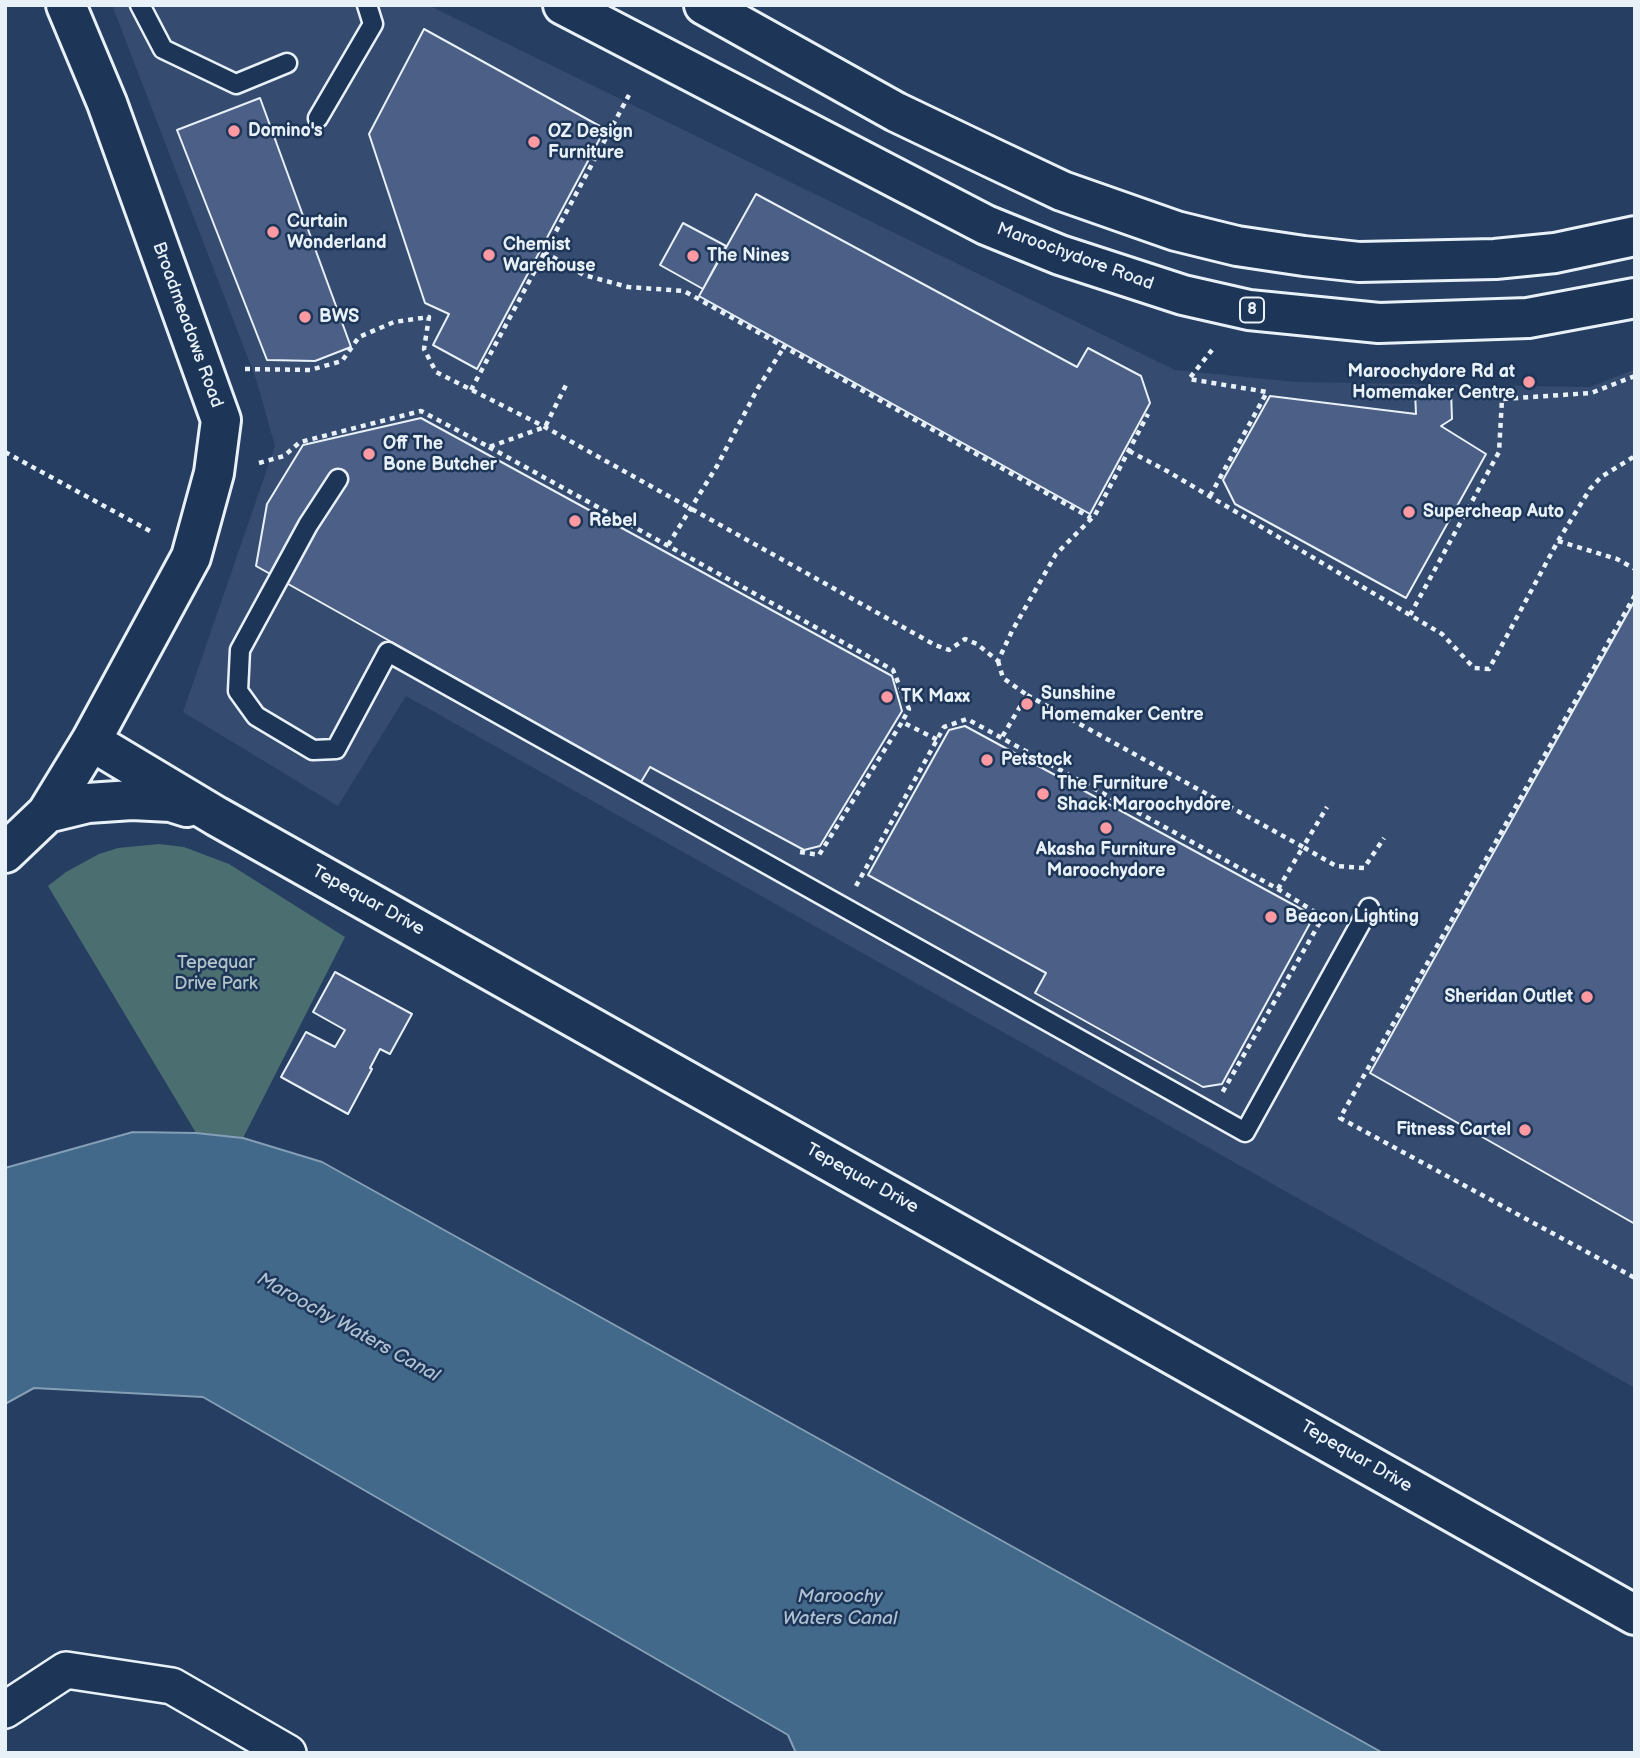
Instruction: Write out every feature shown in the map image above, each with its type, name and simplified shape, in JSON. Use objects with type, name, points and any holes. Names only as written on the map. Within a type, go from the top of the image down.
[{"type":"main road","name":"Broadmeadows Road","points":[[5,853],[47,813],[91,741],[191,557],[214,474],[221,420],[107,103],[66,5]]},
{"type":"main road","name":"Maroochydore Road","points":[[563,5],[986,225],[1060,255],[1183,295],[1249,310],[1379,323],[1528,318],[1635,298]]},
{"type":"main road","points":[[704,5],[874,100],[988,156],[1062,191],[1176,231],[1237,246],[1359,262],[1495,259],[1555,253],[1635,236]]},
{"type":"main road","name":"Tepequar Drive","points":[[91,741],[216,816],[1635,1615]]},
{"type":"main road","points":[[47,813],[88,803],[132,800],[171,802],[216,816]]},
{"type":"street","points":[[5,1710],[66,1670],[172,1686],[288,1753]]},
{"type":"lane","points":[[140,5],[163,49],[236,84],[287,63]]},
{"type":"lane","points":[[318,118],[373,24],[367,5]]},
{"type":"lane","points":[[338,480],[308,525],[240,650],[238,691],[256,716],[313,750],[336,749],[388,652],[1245,1132],[1369,908]]},
{"type":"path","points":[[471,390],[629,94]]},
{"type":"path","points":[[544,252],[584,275],[628,287],[684,291],[1091,518]]},
{"type":"path","points":[[245,369],[310,370],[342,361],[359,337],[394,322],[429,317],[424,349],[436,372],[545,427],[935,645],[949,650],[965,639],[977,644],[998,661],[1003,678],[1027,695],[1336,866],[1364,868],[1384,838]]},
{"type":"path","points":[[668,545],[718,466],[758,387],[783,347]]},
{"type":"path","points":[[1210,496],[1267,392],[1189,379],[1212,350]]},
{"type":"path","points":[[1410,615],[1499,452],[1502,399],[1591,393],[1635,376]]},
{"type":"path","points":[[489,447],[545,427],[567,383]]},
{"type":"path","points":[[259,463],[284,456],[300,442],[421,411],[892,670],[909,709],[820,855],[788,851],[769,866]]},
{"type":"path","points":[[998,661],[1056,554],[1091,518],[1148,414]]},
{"type":"path","points":[[1129,451],[1442,634],[1474,668],[1489,669],[1558,541],[1591,489],[1601,477],[1635,457]]},
{"type":"path","points":[[5,452],[150,531]]},
{"type":"path","points":[[1558,541],[1617,559],[1635,569]]},
{"type":"path","points":[[1635,595],[1340,1118],[1635,1278]]},
{"type":"path","points":[[1002,737],[1027,695]]},
{"type":"path","points":[[843,909],[944,727],[967,719],[1278,889],[1323,917],[1224,1093],[1196,1104]]},
{"type":"path","points":[[902,722],[938,740]]},
{"type":"path","points":[[1278,889],[1327,807]]},
{"type":"shaded area","name":"Sunshine Homemaker Centre","points":[[112,5],[428,5],[1175,370],[1296,382],[1590,387],[1635,369],[1635,1388],[406,696],[338,806],[183,712],[275,446],[256,379]]},
{"type":"green space","name":"Tepequar Drive Park","points":[[159,844],[184,847],[229,864],[345,937],[243,1138],[196,1133],[48,886],[66,872],[99,854],[118,848]]},
{"type":"water","name":"Maroochy Waters Canal","points":[[133,1132],[196,1133],[243,1138],[322,1162],[1383,1753],[796,1753],[788,1735],[203,1397],[34,1388],[5,1404],[5,1168]]},
{"type":"building","points":[[424,29],[605,129],[477,369],[433,345],[449,314],[425,303],[369,134]]},
{"type":"building","points":[[260,98],[351,347],[315,361],[267,360],[177,130]]},
{"type":"building","points":[[756,194],[1077,367],[1088,348],[1141,376],[1150,403],[1090,514],[699,296]]},
{"type":"building","name":"The Nines","points":[[683,223],[726,246],[703,289],[660,265]]},
{"type":"building","points":[[1451,390],[1452,419],[1441,426],[1486,454],[1406,598],[1235,504],[1223,480],[1270,396],[1416,414],[1415,392]]},
{"type":"building","points":[[421,418],[892,676],[902,711],[820,846],[804,850],[650,767],[641,782],[256,566],[267,504],[303,445]]},
{"type":"building","points":[[1635,600],[1635,1224],[1370,1073]]},
{"type":"building","points":[[965,726],[1314,916],[1222,1084],[1203,1087],[1035,993],[1046,973],[868,875],[949,730]]},
{"type":"building","points":[[335,972],[412,1014],[390,1054],[380,1049],[348,1114],[281,1077],[306,1032],[335,1047],[345,1030],[313,1012]]},
{"type":"place","name":"Domino's","points":[[234,131]]},
{"type":"place","name":"OZ Design Furniture","points":[[534,142]]},
{"type":"place","name":"Curtain Wonderland","points":[[273,232]]},
{"type":"place","name":"Chemist Warehouse","points":[[489,255]]},
{"type":"place","name":"The Nines","points":[[693,256]]},
{"type":"place","name":"BWS","points":[[305,317]]},
{"type":"place","name":"Maroochydore Rd at Homemaker Centre","points":[[1529,382]]},
{"type":"place","name":"Off The Bone Butcher","points":[[369,454]]},
{"type":"place","name":"Supercheap Auto","points":[[1409,512]]},
{"type":"place","name":"Rebel","points":[[575,521]]},
{"type":"place","name":"TK Maxx","points":[[887,697]]},
{"type":"place","name":"Sunshine Homemaker Centre","points":[[1027,704]]},
{"type":"place","name":"Petstock","points":[[987,760]]},
{"type":"place","name":"The Furniture Shack Maroochydore","points":[[1043,794]]},
{"type":"place","name":"Akasha Furniture Maroochydore","points":[[1106,828]]},
{"type":"place","name":"Beacon Lighting","points":[[1271,917]]},
{"type":"place","name":"Sheridan Outlet","points":[[1587,997]]},
{"type":"place","name":"Fitness Cartel","points":[[1525,1130]]}]
